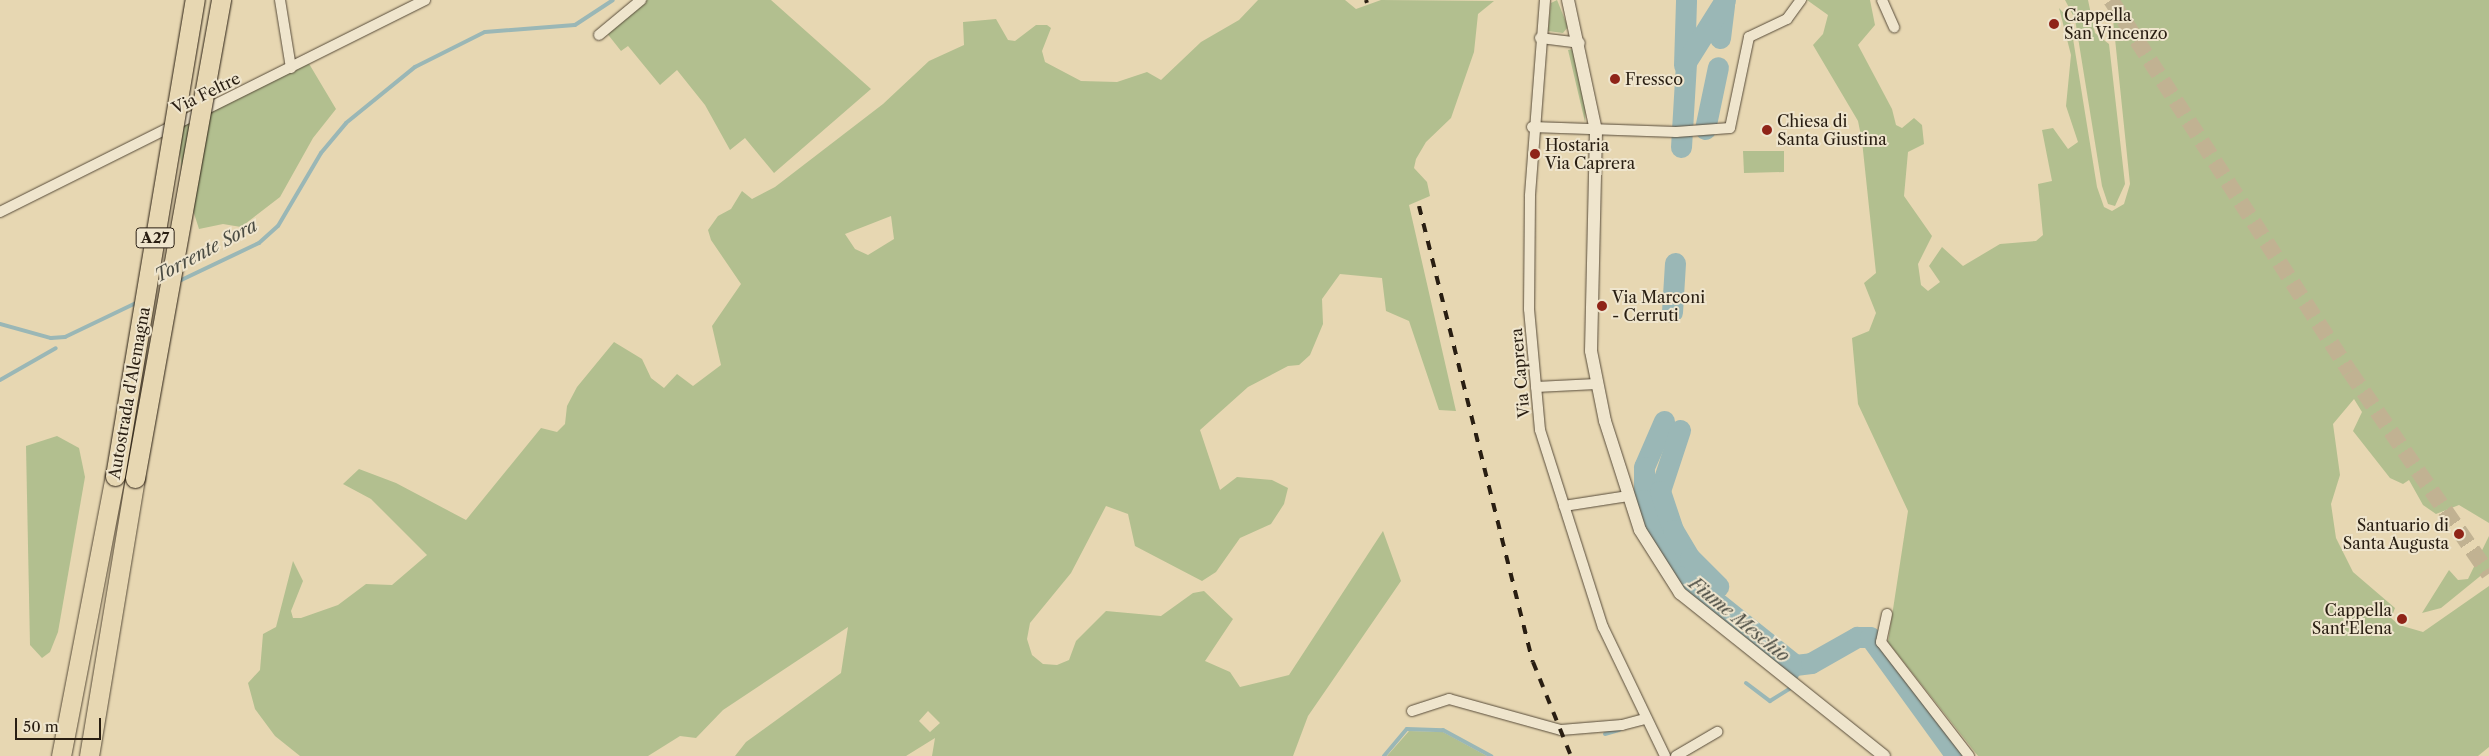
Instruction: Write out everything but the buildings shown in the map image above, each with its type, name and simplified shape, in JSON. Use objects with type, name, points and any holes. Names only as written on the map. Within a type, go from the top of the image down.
[{"type":"highway","name":"Autostrada d'Alemagna","points":[[61,756],[115,476],[195,0]]},
{"type":"highway","name":"Autostrada d'Alemagna","points":[[89,756],[135,478],[221,0]]},
{"type":"street","points":[[280,0],[291,68]]},
{"type":"street","name":"Via Feltre","points":[[0,212],[426,0]]},
{"type":"street","points":[[598,35],[641,0]]},
{"type":"street","name":"Via Caprera","points":[[1545,0],[1532,127],[1529,309],[1540,430],[1603,627],[1645,721],[1665,756]]},
{"type":"street","points":[[1568,0],[1580,43],[1596,131],[1590,328],[1596,384],[1628,496],[1648,546],[1672,584],[1794,685],[1884,756]]},
{"type":"street","points":[[1532,127],[1596,131],[1676,132],[1699,132],[1730,128],[1749,37],[1787,19],[1802,0]]},
{"type":"street","points":[[1882,0],[1894,28]]},
{"type":"street","points":[[1540,38],[1580,43]]},
{"type":"street","points":[[1536,387],[1596,384]]},
{"type":"street","points":[[1564,506],[1628,496]]},
{"type":"street","points":[[1887,614],[1881,642],[1969,756]]},
{"type":"street","points":[[1412,711],[1449,699],[1561,730],[1622,725],[1645,721]]},
{"type":"street","points":[[1676,756],[1717,732]]},
{"type":"green space","points":[[644,0],[771,0],[871,89],[774,173],[745,138],[730,150],[705,105],[677,70],[660,85],[628,46],[621,51],[606,32]]},
{"type":"green space","points":[[1258,0],[1345,0],[1356,9],[1381,0],[1494,1],[1478,14],[1474,52],[1451,118],[1426,142],[1416,159],[1414,168],[1427,182],[1430,196],[1409,205],[1456,411],[1439,410],[1409,321],[1386,311],[1382,278],[1340,274],[1322,299],[1323,324],[1310,355],[1299,365],[1288,366],[1248,387],[1200,430],[1220,490],[1237,477],[1272,480],[1288,488],[1284,504],[1271,524],[1240,538],[1216,572],[1202,581],[1135,546],[1128,514],[1106,506],[1071,573],[1030,623],[1027,639],[1032,655],[1043,664],[1057,665],[1069,660],[1076,641],[1106,611],[1161,616],[1193,593],[1204,591],[1233,619],[1205,661],[1230,672],[1240,687],[1289,675],[1383,531],[1401,581],[1308,716],[1293,756],[932,756],[935,738],[906,756],[735,756],[746,742],[841,673],[848,627],[723,710],[696,738],[680,736],[648,756],[300,756],[275,736],[255,709],[248,683],[260,670],[263,634],[276,627],[293,561],[303,581],[291,611],[293,618],[301,618],[338,605],[366,584],[392,585],[427,555],[371,499],[343,484],[359,469],[396,483],[466,520],[541,428],[557,432],[565,424],[567,406],[577,387],[614,342],[642,359],[651,378],[664,388],[677,374],[693,386],[721,365],[712,326],[741,284],[711,240],[708,230],[718,216],[731,209],[742,191],[752,199],[775,187],[883,104],[929,61],[964,45],[963,22],[996,19],[1008,40],[1015,41],[1036,25],[1047,25],[1051,28],[1042,51],[1045,62],[1081,81],[1117,82],[1147,72],[1161,80],[1201,42],[1239,20]],"holes":[[[891,216],[894,239],[868,255],[855,249],[845,234]],[[928,711],[940,723],[930,732],[919,721]]]},
{"type":"green space","points":[[1557,0],[1568,27],[1563,33],[1548,31],[1551,3]]},
{"type":"green space","points":[[1807,0],[1870,0],[1875,25],[1858,45],[1892,109],[1896,125],[1902,128],[1914,118],[1922,125],[1924,144],[1908,152],[1904,196],[1932,236],[1918,264],[1921,285],[1928,291],[1940,282],[1929,266],[1942,247],[1963,266],[2000,244],[2036,241],[2043,235],[2038,184],[2052,181],[2042,130],[2053,128],[2068,149],[2078,142],[2066,106],[2071,55],[2059,8],[2070,20],[2097,187],[2104,207],[2112,211],[2124,204],[2130,184],[2111,0],[2489,0],[2489,523],[2459,505],[2436,514],[2423,505],[2409,480],[2403,484],[2390,478],[2353,431],[2362,412],[2354,399],[2333,424],[2340,475],[2331,504],[2336,538],[2353,572],[2395,608],[2391,618],[2399,625],[2423,632],[2489,586],[2489,747],[2478,756],[1978,756],[1888,642],[1908,511],[1858,404],[1852,338],[1869,331],[1876,313],[1864,283],[1876,273],[1862,141],[1858,121],[1813,45],[1823,34],[1828,15]]},
{"type":"green space","points":[[2065,0],[2088,0],[2095,33],[2109,44],[2125,184],[2115,206],[2108,204],[2102,186],[2075,19]]},
{"type":"green space","points":[[1573,49],[1586,103],[1585,122],[1568,50]]},
{"type":"green space","points":[[308,62],[336,109],[313,138],[280,197],[241,227],[223,224],[199,229],[183,179],[177,127]]},
{"type":"green space","points":[[1743,151],[1784,151],[1784,172],[1744,173]]},
{"type":"green space","points":[[57,436],[79,448],[85,477],[58,632],[50,652],[42,658],[30,645],[26,446]]},
{"type":"green space","points":[[2489,536],[2489,569],[2441,608],[2422,613],[2449,570],[2458,580],[2468,579]]},
{"type":"green space","points":[[1409,731],[1443,732],[1487,756],[1387,756]]},
{"type":"waterway","name":"Torrente Sora","points":[[175,283],[259,243],[278,226],[321,153],[346,123],[415,67],[485,32],[575,25],[613,0]]},
{"type":"waterway","points":[[1684,65],[1686,0]]},
{"type":"waterway","name":"Fiume Meschio","points":[[1681,147],[1686,62],[1725,0]]},
{"type":"waterway","points":[[1720,38],[1724,5]]},
{"type":"waterway","points":[[1705,129],[1718,67]]},
{"type":"waterway","name":"Fiume Meschio","points":[[1672,312],[1675,263]]},
{"type":"waterway","name":"Torrente Sora","points":[[0,324],[51,338],[65,337],[138,302]]},
{"type":"waterway","points":[[0,380],[56,348]]},
{"type":"waterway","name":"Fiume Meschio","points":[[1664,421],[1644,467],[1644,500],[1662,547],[1684,576],[1795,665],[1811,663],[1857,637],[1870,637],[1956,756]]},
{"type":"waterway","points":[[1680,430],[1660,491],[1673,530],[1690,558],[1718,586]]},
{"type":"waterway","points":[[1746,683],[1770,701],[1789,689],[1803,665]]},
{"type":"waterway","points":[[1384,756],[1407,729],[1443,730],[1491,756]]},
{"type":"waterway","points":[[1605,734],[1619,730]]},
{"type":"tunnel","points":[[2111,0],[2350,372],[2489,574]]},
{"type":"railway","points":[[1419,206],[1533,662],[1571,756]]},
{"type":"place","name":"Cappella San Vincenzo","points":[[2054,24]]},
{"type":"place","name":"Fressco","points":[[1615,79]]},
{"type":"place","name":"Chiesa di Santa Giustina","points":[[1767,130]]},
{"type":"place","name":"Hostaria Via Caprera","points":[[1535,154]]},
{"type":"place","name":"Via Marconi - Cerruti","points":[[1602,306]]},
{"type":"place","name":"Santuario di Santa Augusta","points":[[2459,534]]},
{"type":"place","name":"Cappella Sant'Elena","points":[[2402,619]]}]
